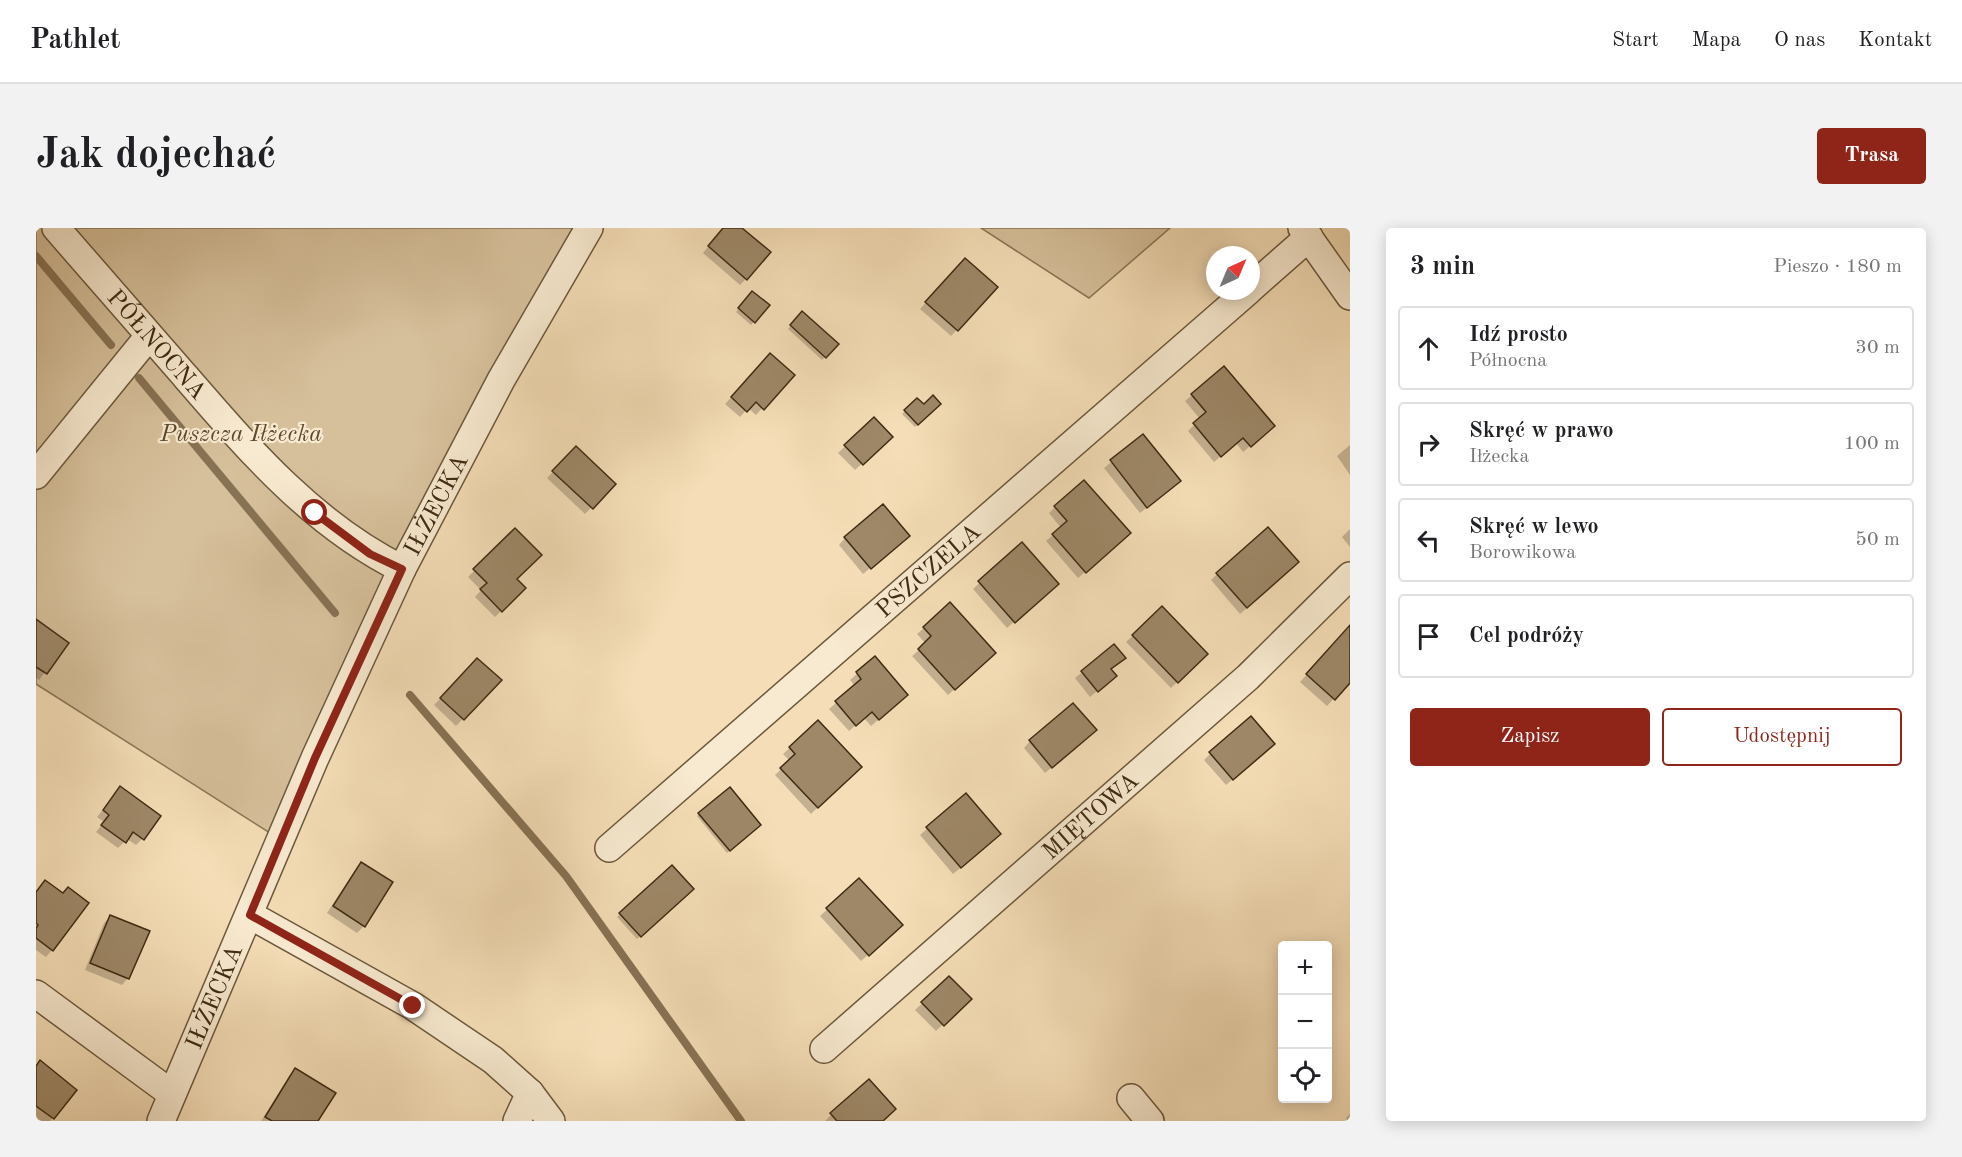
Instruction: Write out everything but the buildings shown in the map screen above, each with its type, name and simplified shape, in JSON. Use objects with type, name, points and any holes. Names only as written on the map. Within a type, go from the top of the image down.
[{"type":"street","name":"PÓŁNOCNA","points":[[56,228],[233,432],[278,479],[315,513],[370,554],[402,569]]},
{"type":"street","name":"IŁŻECKA","points":[[160,1121],[250,915],[315,758],[402,569],[501,380],[589,228]]},
{"type":"street","points":[[1306,233],[1350,296]]},
{"type":"street","name":"PSZCZELA","points":[[1260,279],[1306,233]]},
{"type":"street","name":"PSZCZELA","points":[[609,848],[1238,300]]},
{"type":"street","points":[[40,463],[149,336]]},
{"type":"street","name":"MIĘTOWA","points":[[824,1049],[1248,677],[1350,576]]},
{"type":"street","points":[[250,915],[413,1006],[493,1060],[530,1093],[550,1121]]},
{"type":"street","points":[[36,994],[172,1094]]},
{"type":"street","points":[[517,1121],[530,1093]]},
{"type":"street","points":[[1131,1098],[1150,1121]]},
{"type":"green space","name":"Puszcza Iłżecka","points":[[36,228],[589,228],[501,380],[281,840],[36,684]]},
{"type":"green space","points":[[981,228],[1170,228],[1089,298]]},
{"type":"waterway","points":[[36,256],[111,345]]},
{"type":"waterway","points":[[139,378],[335,613]]},
{"type":"waterway","points":[[410,695],[566,876],[741,1121]]},
{"type":"route","points":[[315,513],[370,554],[402,569],[315,758],[250,915],[413,1006]]}]
